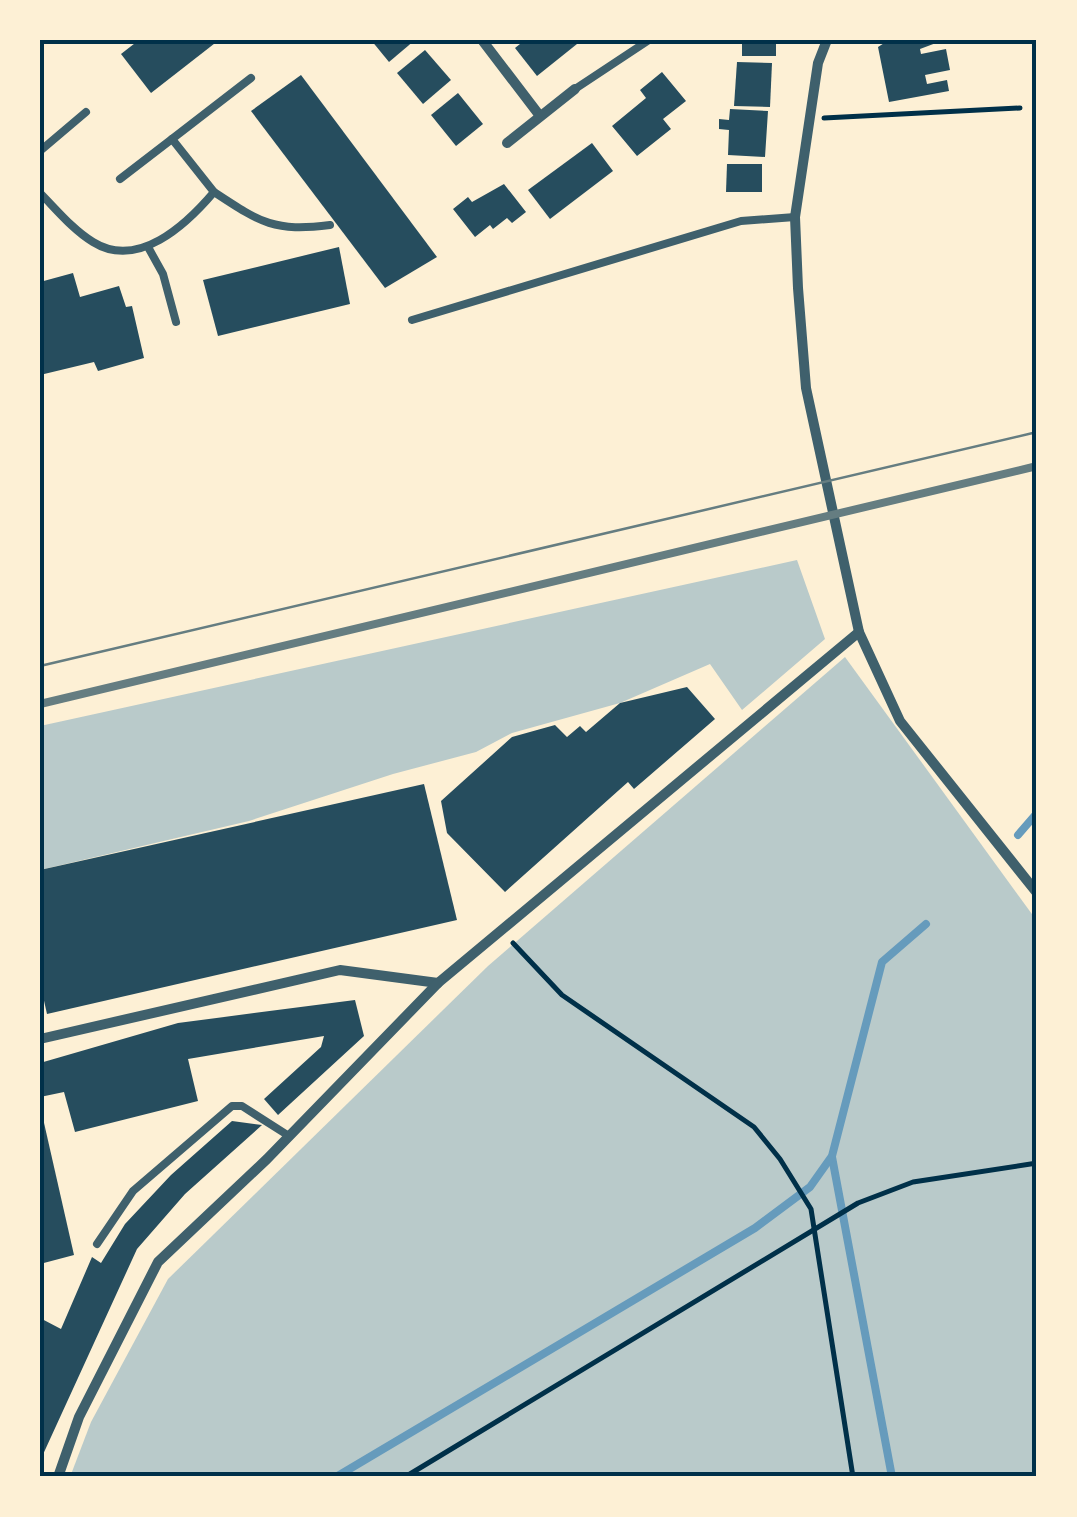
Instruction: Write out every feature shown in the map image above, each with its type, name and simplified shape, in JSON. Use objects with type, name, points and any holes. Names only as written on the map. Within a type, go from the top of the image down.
[{"type":"street","points":[[482,40],[540,116]]},
{"type":"street","points":[[827,40],[818,63],[796,216],[806,388],[859,632],[900,721],[1037,894]]},
{"type":"street","points":[[508,143],[576,89]]},
{"type":"street","points":[[58,1477],[79,1418],[158,1262],[289,1136],[438,983],[859,632]]},
{"type":"street","points":[[40,1039],[340,970],[438,983]]},
{"type":"lane","points":[[576,89],[649,40]]},
{"type":"lane","points":[[120,180],[251,78]]},
{"type":"lane","points":[[40,151],[86,112]]},
{"type":"lane","points":[[172,139],[214,192],[248,214],[286,230],[330,225]]},
{"type":"lane","points":[[40,193],[93,243],[120,252],[148,247],[198,212],[214,192]]},
{"type":"lane","points":[[412,320],[741,221],[796,216]]},
{"type":"lane","points":[[148,247],[163,274],[176,322]]},
{"type":"lane","points":[[97,1244],[133,1191],[232,1106],[242,1106],[289,1136]]},
{"type":"path","points":[[812,118],[908,117],[1020,108]]},
{"type":"path","points":[[504,930],[525,960],[562,995],[754,1127],[780,1158],[800,1197],[812,1209],[852,1477]]},
{"type":"path","points":[[406,1477],[749,1271],[814,1226],[858,1203],[912,1182],[1037,1163]]},
{"type":"shaded area","points":[[797,560],[825,639],[742,710],[710,664],[620,703],[512,733],[476,752],[393,774],[249,821],[40,870],[40,726]]},
{"type":"shaded area","points":[[845,657],[1037,921],[1037,1477],[70,1477],[91,1422],[168,1279],[488,966]]},
{"type":"building","points":[[139,40],[219,40],[151,93],[121,54]]},
{"type":"building","points":[[371,40],[415,40],[389,62]]},
{"type":"building","points":[[525,40],[582,40],[537,76],[515,48]]},
{"type":"building","points":[[742,40],[776,40],[776,56],[742,56]]},
{"type":"building","points":[[889,40],[944,40],[920,49],[921,54],[946,49],[950,70],[925,75],[927,84],[947,80],[949,91],[889,102],[878,47]]},
{"type":"building","points":[[425,50],[451,80],[423,104],[397,73]]},
{"type":"building","points":[[737,62],[772,63],[770,107],[734,106]]},
{"type":"building","points":[[662,72],[686,101],[663,119],[671,129],[637,156],[612,126],[646,98],[640,90]]},
{"type":"building","points":[[301,75],[437,257],[385,288],[251,111]]},
{"type":"building","points":[[458,93],[483,124],[456,146],[431,115]]},
{"type":"building","points":[[730,109],[768,111],[765,157],[728,155],[729,130],[719,129],[719,119],[729,120]]},
{"type":"building","points":[[592,143],[613,171],[550,219],[528,190]]},
{"type":"building","points":[[727,164],[762,164],[762,192],[726,192]]},
{"type":"building","points":[[504,184],[526,212],[512,223],[507,218],[493,229],[490,225],[475,237],[453,209],[468,197],[472,202]]},
{"type":"building","points":[[339,247],[350,304],[218,336],[203,280]]},
{"type":"building","points":[[73,273],[80,297],[119,286],[126,307],[132,306],[144,358],[98,371],[94,362],[40,375],[40,282]]},
{"type":"building","points":[[687,687],[715,719],[634,789],[628,782],[505,892],[447,833],[441,801],[512,737],[555,725],[567,737],[580,726],[586,732],[620,703]]},
{"type":"building","points":[[424,784],[457,920],[47,1014],[40,983],[40,870]]},
{"type":"building","points":[[355,1000],[364,1036],[278,1115],[264,1099],[321,1047],[324,1036],[188,1059],[198,1101],[75,1132],[64,1092],[40,1097],[40,1063],[178,1023]]},
{"type":"building","points":[[40,1115],[74,1255],[40,1264]]},
{"type":"building","points":[[232,1121],[262,1125],[185,1194],[137,1249],[40,1461],[40,1318],[61,1329],[92,1257],[101,1263],[125,1224],[171,1175]]},
{"type":"waterway","points":[[1018,835],[1037,813]]},
{"type":"waterway","points":[[336,1477],[755,1228],[810,1187],[832,1156],[882,962],[926,924]]},
{"type":"waterway","points":[[832,1157],[892,1477]]},
{"type":"tram line","points":[[40,666],[1037,432]]},
{"type":"railway","points":[[40,704],[1037,466]]}]
